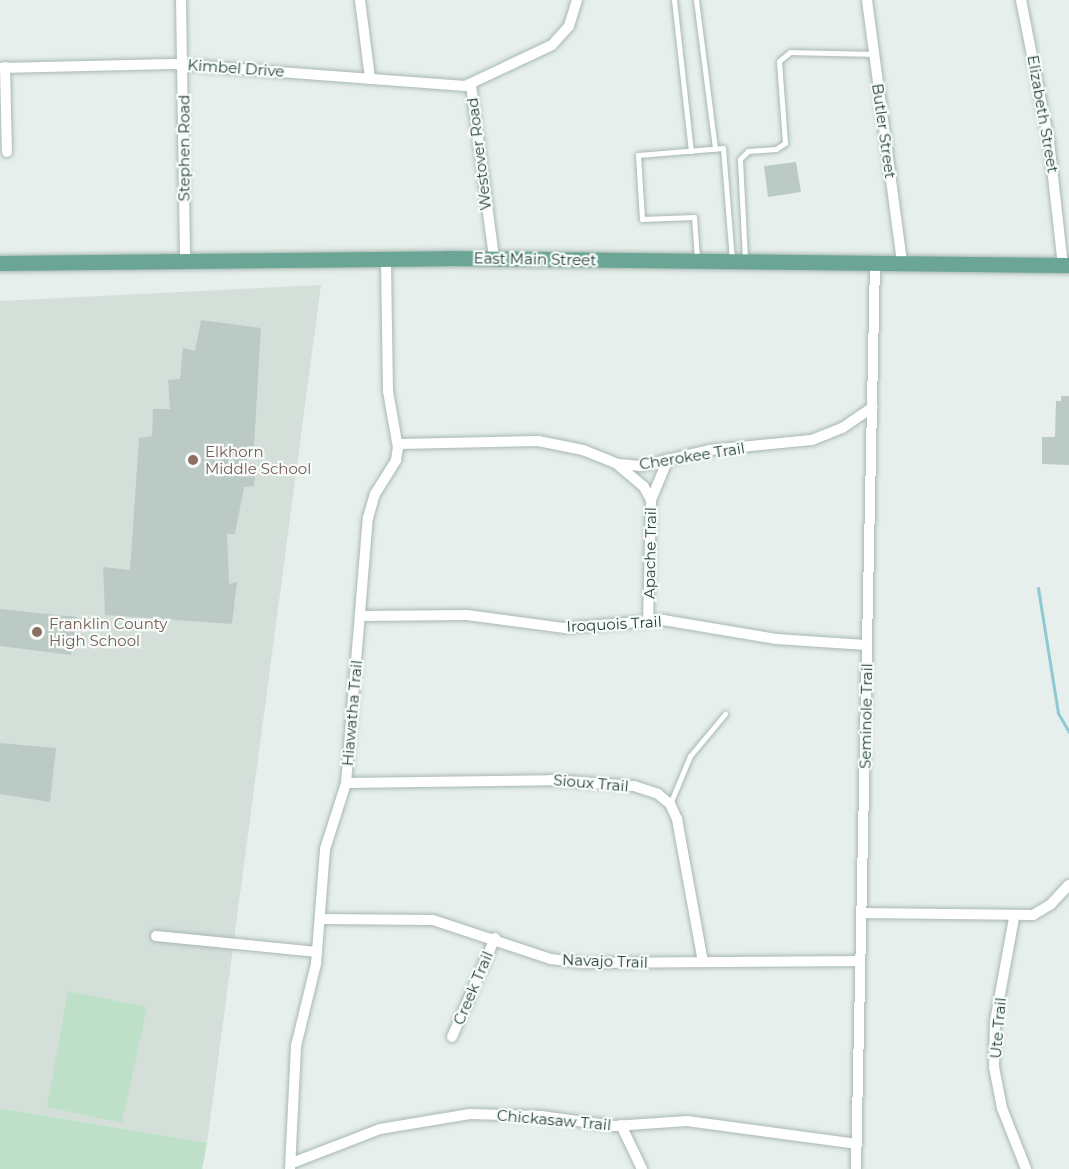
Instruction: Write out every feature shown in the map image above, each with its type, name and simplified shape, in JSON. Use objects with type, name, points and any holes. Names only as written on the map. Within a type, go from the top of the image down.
[{"type":"main road","name":"East Main Street","points":[[0,263],[495,258],[1066,265]]},
{"type":"street","name":"Stephen Road","points":[[182,0],[185,261]]},
{"type":"street","points":[[360,0],[370,78]]},
{"type":"street","name":"Westover Road","points":[[495,258],[471,85],[552,45],[569,26],[577,0]]},
{"type":"street","name":"Butler Street","points":[[867,0],[902,262]]},
{"type":"street","name":"Elizabeth Street","points":[[1021,0],[1049,141],[1066,265]]},
{"type":"street","name":"Kimbel Drive","points":[[3,68],[183,64],[471,85]]},
{"type":"street","points":[[3,68],[7,152]]},
{"type":"street","points":[[386,259],[388,392],[399,444]]},
{"type":"street","name":"Seminole Trail","points":[[856,1169],[875,262]]},
{"type":"street","name":"Cherokee Trail","points":[[399,444],[538,441],[583,450],[618,465],[641,466],[710,450],[812,441],[842,428],[873,407]]},
{"type":"street","name":"Hiawatha Trail","points":[[291,1166],[296,1046],[317,952],[325,849],[346,783],[371,505],[396,460],[399,444]]},
{"type":"street","points":[[651,500],[668,459]]},
{"type":"street","name":"Apache Trail","points":[[618,465],[644,487],[651,500],[648,620]]},
{"type":"street","name":"Iroquois Trail","points":[[360,616],[467,615],[565,628],[648,620],[776,639],[867,645]]},
{"type":"street","name":"Sioux Trail","points":[[346,783],[551,780],[634,786],[658,794],[670,804]]},
{"type":"street","points":[[670,804],[677,819],[703,962]]},
{"type":"street","points":[[862,913],[1014,918],[1037,913],[1069,885]]},
{"type":"street","name":"Navajo Trail","points":[[321,920],[420,918],[495,938],[567,962],[860,961]]},
{"type":"street","name":"Ute Trail","points":[[1014,918],[995,1022],[994,1067],[1002,1108],[1026,1169]]},
{"type":"street","points":[[156,936],[317,952]]},
{"type":"street","name":"Creek Trail","points":[[452,1037],[495,938]]},
{"type":"street","name":"Chickasaw Trail","points":[[291,1166],[380,1129],[451,1115],[524,1115],[621,1125],[687,1121],[857,1144]]},
{"type":"street","points":[[621,1125],[642,1169]]},
{"type":"lane","points":[[674,0],[691,151]]},
{"type":"lane","points":[[696,0],[715,149]]},
{"type":"lane","points":[[739,261],[740,159],[748,152],[776,149],[785,143],[787,128],[778,67],[783,55],[800,51],[874,54]]},
{"type":"lane","points":[[697,260],[694,217],[642,219],[639,155],[723,148],[739,261]]},
{"type":"lane","points":[[670,804],[690,756],[725,714]]},
{"type":"shaded area","points":[[321,285],[207,1143],[0,1108],[0,301]]},
{"type":"green space","points":[[68,991],[147,1007],[122,1123],[47,1107]]},
{"type":"green space","points":[[0,1108],[207,1143],[202,1169],[0,1169]]},
{"type":"building","points":[[796,162],[801,192],[768,197],[764,166]]},
{"type":"building","name":"Elkhorn Middle School","points":[[201,320],[261,328],[254,446],[249,446],[247,474],[255,475],[254,486],[244,487],[235,534],[227,534],[229,584],[237,582],[232,624],[105,615],[103,567],[130,570],[139,438],[152,436],[153,409],[170,409],[168,380],[180,379],[183,348],[195,351]]},
{"type":"building","points":[[1061,396],[1069,396],[1069,465],[1042,464],[1042,437],[1055,437],[1056,401],[1061,401]]},
{"type":"building","name":"Franklin County High School","points":[[0,609],[77,617],[71,655],[0,646]]},
{"type":"building","points":[[0,743],[56,748],[50,802],[0,794]]},
{"type":"waterway","points":[[1038,588],[1058,713],[1069,732]]},
{"type":"place","name":"Elkhorn Middle School","points":[[193,460]]},
{"type":"place","name":"Franklin County High School","points":[[37,632]]}]
